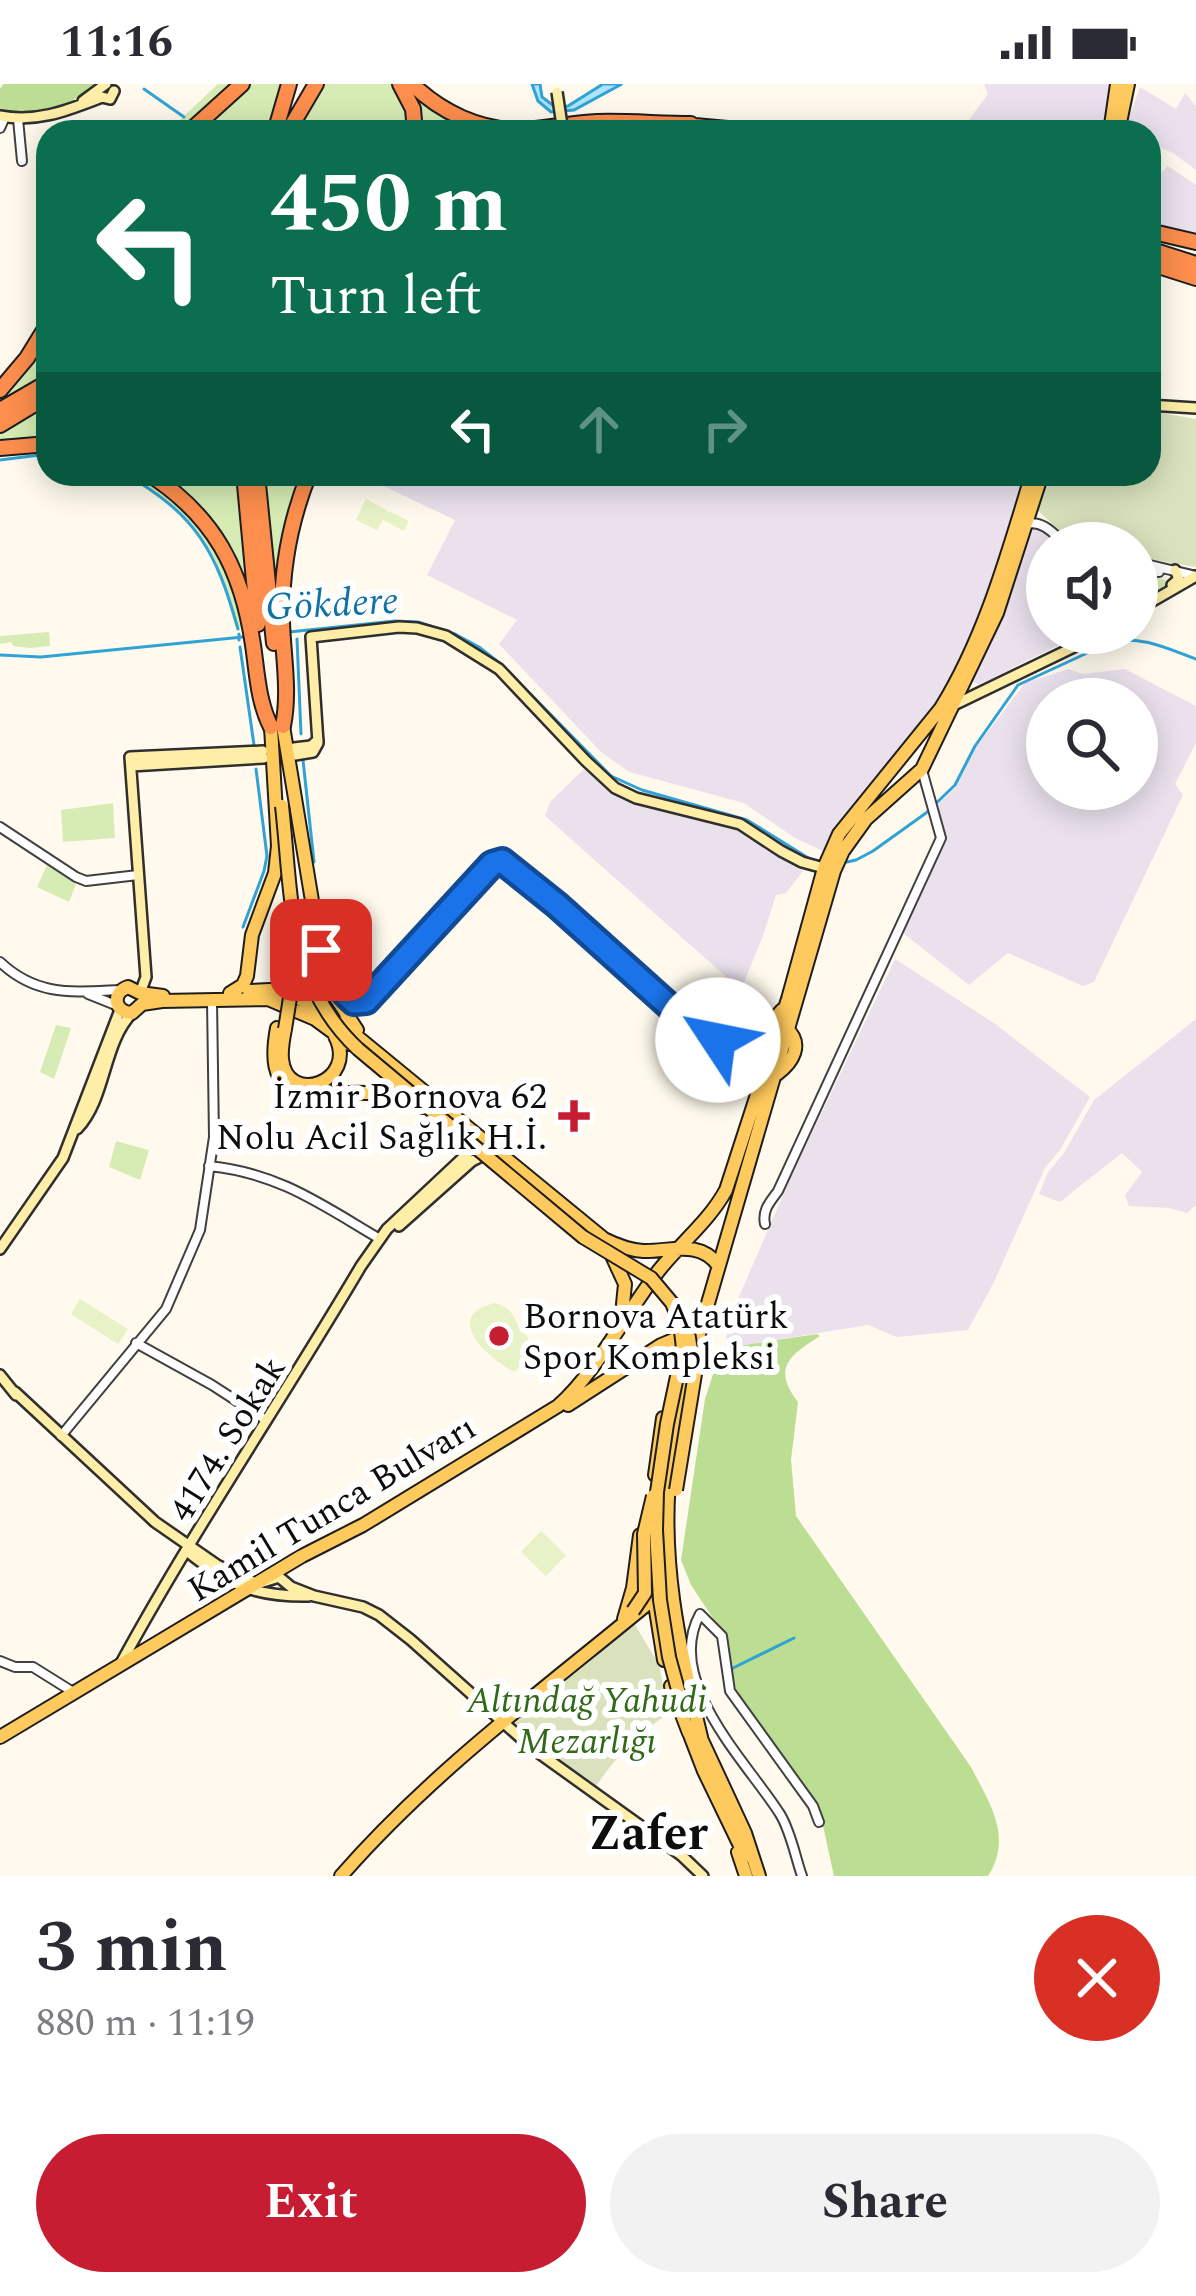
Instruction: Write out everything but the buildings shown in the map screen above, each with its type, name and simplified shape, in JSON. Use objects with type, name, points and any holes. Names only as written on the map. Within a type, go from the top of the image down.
[{"type":"highway","points":[[202,120],[242,84]]},
{"type":"highway","points":[[285,120],[290,84]]},
{"type":"highway","points":[[288,120],[303,84]]},
{"type":"highway","points":[[291,120],[316,84]]},
{"type":"highway","points":[[400,84],[414,120]]},
{"type":"highway","points":[[412,84],[437,106],[468,120]]},
{"type":"highway","points":[[1161,233],[1196,242]]},
{"type":"highway","points":[[1161,252],[1196,264]]},
{"type":"highway","points":[[1161,267],[1196,278]]},
{"type":"highway","points":[[0,390],[36,343]]},
{"type":"highway","points":[[0,410],[36,389]]},
{"type":"highway","points":[[0,424],[36,403]]},
{"type":"highway","points":[[0,448],[36,445]]},
{"type":"highway","points":[[166,486],[212,530],[265,616],[268,649],[286,700],[277,727]]},
{"type":"highway","points":[[252,486],[277,727]]},
{"type":"highway","points":[[265,616],[283,575],[304,486]]},
{"type":"main road","points":[[1115,120],[1117,84]]},
{"type":"main road","points":[[1118,120],[1128,84]]},
{"type":"main road","points":[[556,87],[562,120]]},
{"type":"main road","points":[[2,120],[62,112],[107,88]]},
{"type":"main road","points":[[1161,406],[1196,408]]},
{"type":"main road","points":[[1025,521],[1030,486]]},
{"type":"main road","points":[[631,1614],[645,1593],[644,1525],[668,1430],[676,1357],[685,1335],[702,1319],[776,1075],[775,1028],[844,851],[866,819],[922,770],[953,708],[1038,486]]},
{"type":"main road","points":[[1158,596],[1187,573]]},
{"type":"main road","points":[[295,751],[315,751],[318,740],[311,637],[399,627],[429,630],[499,669],[615,788],[650,802],[740,824],[781,851],[824,868]]},
{"type":"main road","points":[[953,708],[960,700],[1059,654]]},
{"type":"main road","points":[[960,683],[970,691],[986,687]]},
{"type":"main road","points":[[772,1054],[760,1042],[775,1028],[788,999],[824,868],[839,834],[960,683]]},
{"type":"main road","points":[[277,727],[296,938],[322,1005],[358,1049],[583,1237],[661,1288],[677,1313],[681,1360],[657,1492],[660,1600],[669,1657],[712,1790],[755,1875]]},
{"type":"main road","points":[[277,727],[322,955],[332,977],[353,1001],[373,997],[499,861],[508,863],[702,1034],[733,1040],[775,1028],[796,1041],[789,1063],[776,1075]]},
{"type":"main road","points":[[895,763],[906,753],[918,755],[922,770]]},
{"type":"main road","points":[[156,995],[149,989],[144,963],[130,762],[263,754]]},
{"type":"main road","points":[[895,763],[910,778]]},
{"type":"main road","points":[[230,994],[247,976],[251,938],[277,864],[282,806]]},
{"type":"main road","points":[[282,806],[291,967],[274,1066],[280,1079],[292,1090],[312,1094],[378,1094],[423,1107]]},
{"type":"main road","points":[[282,806],[305,951],[316,984],[337,1018],[366,1049],[583,1230],[663,1281],[672,1292],[695,1370],[668,1515]]},
{"type":"main road","points":[[297,820],[315,962],[332,994],[374,1048]]},
{"type":"main road","points":[[499,861],[699,1040],[772,1054]]},
{"type":"main road","points":[[291,967],[308,925]]},
{"type":"main road","points":[[0,1249],[84,1122],[144,963]]},
{"type":"main road","points":[[129,1001],[146,977]]},
{"type":"main road","points":[[129,1001],[156,995],[212,998],[266,990],[296,996],[374,1048],[598,1235],[622,1247],[705,1253],[718,1265]]},
{"type":"main road","points":[[129,1001],[252,997],[275,1000],[310,1016],[583,1240],[650,1282],[685,1335],[688,1350],[666,1459],[662,1535],[665,1600],[682,1696]]},
{"type":"main road","points":[[281,1029],[284,1069],[295,1081],[311,1085],[326,1080],[338,1064],[340,1046],[331,1030]]},
{"type":"main road","name":"Kamil Tunca Bulvarı","points":[[0,1740],[558,1406],[576,1389],[650,1282],[726,1190],[772,1054]]},
{"type":"main road","name":"4174. Sokak","points":[[120,1665],[158,1595],[380,1239],[468,1153],[469,1145]]},
{"type":"main road","name":"4174. Sokak","points":[[380,1239],[482,1156]]},
{"type":"main road","points":[[668,1307],[667,1274],[678,1248]]},
{"type":"main road","points":[[634,1270],[647,1268],[646,1251]]},
{"type":"main road","points":[[613,1258],[625,1284],[619,1325]]},
{"type":"main road","name":"Kamil Tunca Bulvarı","points":[[0,1740],[120,1665],[254,1589],[282,1580],[656,1348],[685,1335]]},
{"type":"main road","points":[[656,1348],[672,1350],[676,1357]]},
{"type":"main road","points":[[631,1614],[642,1521],[656,1457],[690,1371]]},
{"type":"main road","points":[[0,1376],[189,1549]]},
{"type":"main road","points":[[14,1392],[152,1526],[254,1589],[314,1596],[371,1610],[411,1640],[497,1721],[703,1876]]},
{"type":"main road","points":[[668,1430],[670,1579],[695,1735]]},
{"type":"main road","points":[[656,1457],[653,1581],[674,1699],[745,1833],[755,1875]]},
{"type":"main road","points":[[652,1541],[660,1550],[668,1542]]},
{"type":"main road","points":[[631,1614],[655,1599],[670,1579]]},
{"type":"main road","points":[[279,1595],[284,1590],[282,1580]]},
{"type":"main road","points":[[282,1580],[314,1596]]},
{"type":"main road","points":[[341,1876],[497,1721],[647,1599],[653,1581]]},
{"type":"main road","points":[[631,1614],[649,1611],[657,1620]]},
{"type":"main road","points":[[497,1721],[518,1736]]},
{"type":"street","points":[[18,119],[22,161]]},
{"type":"street","points":[[765,1224],[767,1205],[826,1091],[940,838],[922,770]]},
{"type":"street","points":[[910,778],[926,790]]},
{"type":"street","points":[[0,827],[76,878],[138,875]]},
{"type":"street","points":[[0,962],[37,988],[129,1001]]},
{"type":"street","points":[[86,993],[129,1001]]},
{"type":"street","points":[[61,1436],[166,1309],[200,1230],[214,1137],[212,998]]},
{"type":"street","points":[[209,1166],[254,1172],[286,1185],[380,1239]]},
{"type":"street","points":[[136,1342],[266,1420]]},
{"type":"street","points":[[802,1876],[780,1814],[703,1701],[692,1654],[700,1614],[722,1636],[730,1691],[813,1806],[819,1822]]},
{"type":"street","points":[[0,1661],[33,1667],[75,1693]]},
{"type":"shaded area","points":[[984,84],[1112,84],[1106,120],[969,120],[988,94]]},
{"type":"shaded area","points":[[1140,87],[1176,109],[1185,93],[1196,106],[1196,170],[1161,148],[1161,120],[1128,120]]},
{"type":"shaded area","points":[[1168,166],[1196,185],[1196,239],[1161,227],[1161,173]]},
{"type":"shaded area","points":[[383,486],[1025,486],[997,577],[951,682],[823,851],[744,803],[629,772],[601,752],[499,644],[517,620],[427,575],[455,520]]},
{"type":"shaded area","points":[[1026,542],[1026,654],[1040,654],[979,684],[970,681]]},
{"type":"shaded area","points":[[1068,669],[1083,674],[1125,669],[1142,678],[1040,678]]},
{"type":"shaded area","points":[[1026,683],[1026,810],[1158,810],[1158,686],[1196,706],[1196,743],[1175,784],[1183,795],[1094,982],[1083,986],[1008,953],[969,985],[903,933],[944,841],[935,807],[956,787],[976,747]]},
{"type":"shaded area","points":[[584,769],[629,799],[733,828],[803,871],[786,893],[776,895],[741,990],[545,816],[550,802]]},
{"type":"shaded area","points":[[895,959],[994,1023],[1090,1097],[1045,1168],[968,1330],[897,1337],[868,1325],[725,1348],[728,1322],[790,1179]]},
{"type":"shaded area","points":[[1196,1019],[1196,1205],[1187,1213],[1129,1206],[1125,1195],[1142,1172],[1122,1153],[1060,1202],[1039,1194],[1094,1100]]},
{"type":"green space","points":[[3,84],[99,84],[64,104],[28,112],[0,109]]},
{"type":"green space","points":[[218,84],[235,84],[193,120],[180,120]]},
{"type":"green space","points":[[245,84],[282,84],[273,120],[207,120]]},
{"type":"green space","points":[[320,84],[395,84],[406,99],[409,120],[302,120]]},
{"type":"green space","points":[[408,84],[418,94],[480,120],[416,120]]},
{"type":"green space","points":[[36,344],[36,382],[0,403],[0,393]]},
{"type":"green space","points":[[36,410],[36,442],[0,445],[0,431]]},
{"type":"green space","points":[[1161,413],[1196,419],[1196,567],[1158,561],[1158,522],[1050,522],[1034,507],[1042,486],[1161,486]]},
{"type":"green space","points":[[143,486],[158,486],[201,522],[234,579],[244,626],[236,628],[209,548],[165,501]]},
{"type":"green space","points":[[170,486],[238,486],[250,596],[220,534]]},
{"type":"green space","points":[[262,486],[301,486],[278,620]]},
{"type":"green space","points":[[366,499],[387,510],[386,514],[389,511],[409,521],[404,531],[383,520],[377,530],[356,520]]},
{"type":"green space","points":[[1158,578],[1173,583],[1158,593]]},
{"type":"green space","points":[[49,632],[50,646],[0,644],[0,636]]},
{"type":"green space","points":[[113,803],[115,838],[63,842],[61,810]]},
{"type":"green space","points":[[47,865],[76,884],[69,902],[37,887]]},
{"type":"green space","points":[[56,1025],[71,1028],[54,1079],[40,1072]]},
{"type":"green space","points":[[116,1141],[149,1150],[140,1180],[109,1167]]},
{"type":"green space","points":[[80,1299],[128,1329],[118,1344],[71,1314]]},
{"type":"green space","name":"Bornova Atatürk Spor Kompleksi","points":[[495,1303],[509,1310],[529,1343],[515,1372],[484,1349],[470,1328],[479,1309]]},
{"type":"green space","points":[[820,1336],[793,1356],[785,1371],[798,1402],[791,1460],[796,1516],[971,1767],[999,1834],[988,1876],[834,1876],[818,1803],[737,1695],[726,1638],[691,1585],[681,1560],[705,1399],[719,1356],[725,1348]]},
{"type":"green space","points":[[541,1531],[566,1555],[546,1576],[521,1552]]},
{"type":"green space","name":"Altındağ Yahudi Mezarlığı","points":[[634,1623],[659,1665],[669,1713],[628,1746],[595,1788],[512,1721]]},
{"type":"water","points":[[532,84],[540,84],[542,97],[555,107],[568,106],[603,84],[622,84],[574,110],[551,112],[538,101]]},
{"type":"waterway","points":[[144,89],[184,117]]},
{"type":"waterway","points":[[0,460],[36,456]]},
{"type":"waterway","points":[[145,486],[187,520],[212,556],[238,629]]},
{"type":"waterway","name":"Gökdere","points":[[289,632],[395,621],[418,622],[455,634],[502,665],[611,776],[642,790],[747,820],[810,859]]},
{"type":"waterway","name":"Gökdere","points":[[239,634],[239,640]]},
{"type":"waterway","name":"Gökdere","points":[[0,655],[41,657],[243,637]]},
{"type":"waterway","points":[[297,639],[301,734]]},
{"type":"waterway","name":"Gökdere","points":[[847,862],[873,851],[926,813],[955,785],[975,746],[1018,685],[1113,641],[1145,642],[1196,659]]},
{"type":"waterway","points":[[240,647],[254,745]]},
{"type":"waterway","points":[[303,760],[314,862]]},
{"type":"waterway","points":[[243,927],[267,856],[256,769]]},
{"type":"waterway","points":[[731,1669],[794,1638]]},
{"type":"place","name":"İzmir Bornova 62 Nolu Acil Sağlık H.İ.","points":[[574,1116]]},
{"type":"place","name":"Bornova Atatürk Spor Kompleksi","points":[[499,1336]]},
{"type":"district","name":"Zafer","points":[[648,1832]]},
{"type":"route","points":[[321,950],[344,993],[354,1002],[366,1001],[492,864],[502,861],[696,1030],[718,1040]]}]
